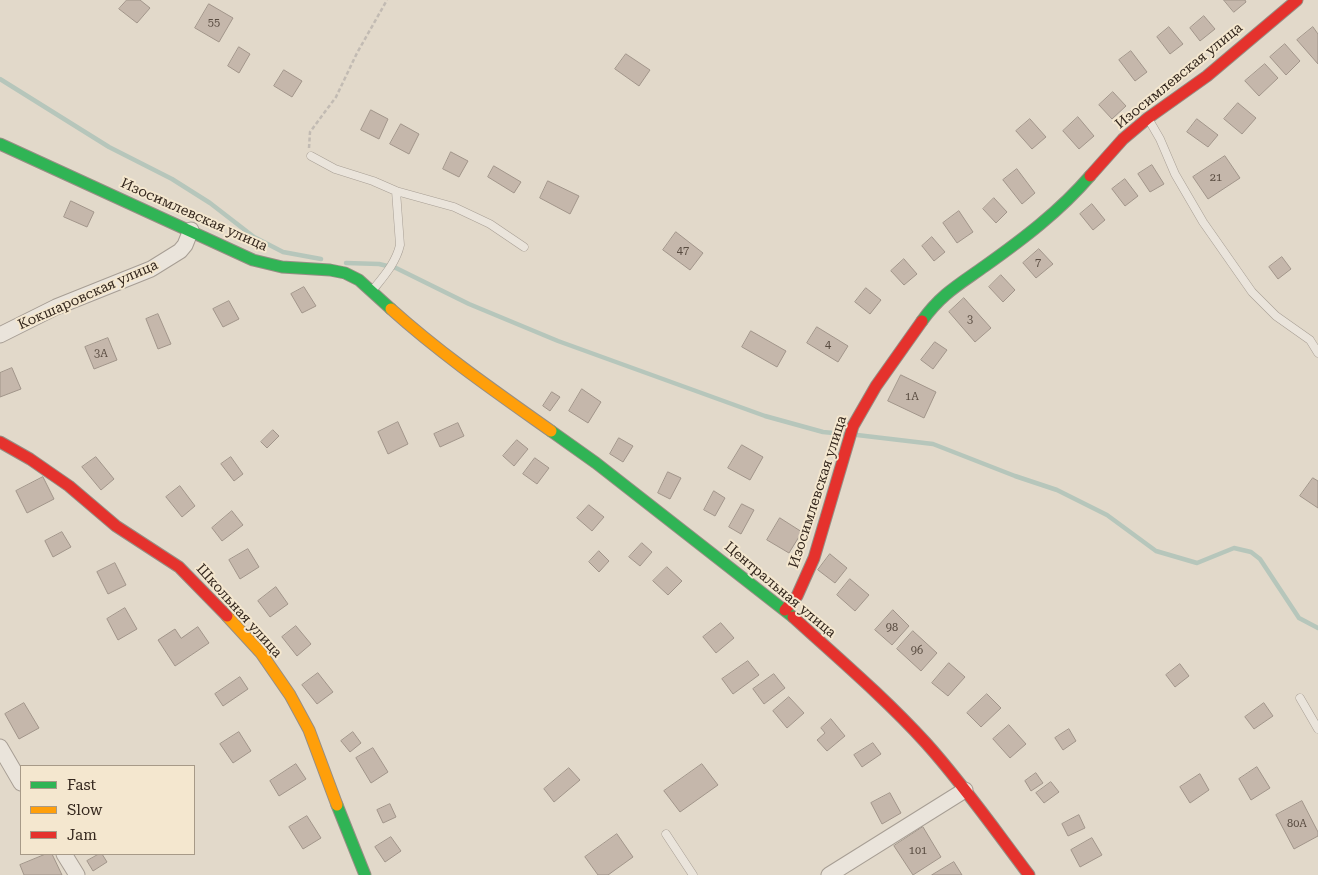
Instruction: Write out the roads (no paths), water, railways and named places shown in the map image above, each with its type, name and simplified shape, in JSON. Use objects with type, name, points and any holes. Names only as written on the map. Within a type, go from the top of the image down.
[{"type":"street","name":"Изосимлевская улица","points":[[785,610],[797,596],[817,552],[853,426],[876,386],[942,296],[1039,226],[1074,195],[1123,139],[1148,118],[1207,76],[1298,0]]},
{"type":"street","name":"Изосимлевская улица","points":[[0,144],[253,260],[282,268],[330,270],[359,280],[418,332],[470,373]]},
{"type":"street","name":"Кокшаровская улица","points":[[0,335],[48,310],[151,269],[180,251],[191,230]]},
{"type":"street","name":"Центральная улица","points":[[470,373],[596,463],[785,610],[883,699],[926,743],[965,790],[1029,875]]},
{"type":"street","name":"Школьная улица","points":[[0,442],[30,459],[69,486],[116,526],[179,567],[204,591],[260,653],[290,695],[309,730],[344,826],[365,875]]},
{"type":"street","points":[[0,747],[20,781]]},
{"type":"street","points":[[829,875],[965,790]]},
{"type":"street","points":[[65,855],[77,875]]},
{"type":"lane","points":[[1148,118],[1160,139],[1175,174],[1198,214],[1252,292],[1276,316],[1310,340],[1318,352]]},
{"type":"lane","points":[[311,156],[335,169],[373,181],[396,191],[454,207],[490,224],[524,247]]},
{"type":"lane","points":[[372,291],[388,271],[400,245],[396,191]]},
{"type":"lane","points":[[1300,698],[1318,729]]},
{"type":"lane","points":[[666,834],[693,875]]},
{"type":"waterway","points":[[0,79],[109,147],[172,179],[210,203],[254,237],[283,252],[321,259]]},
{"type":"waterway","points":[[346,263],[379,264],[396,268],[469,304],[558,341],[765,416],[823,432],[844,434]]},
{"type":"waterway","points":[[857,435],[933,444],[1057,490],[1107,515],[1156,551],[1197,563],[1234,548],[1251,552],[1260,559],[1299,618],[1318,628]]}]
